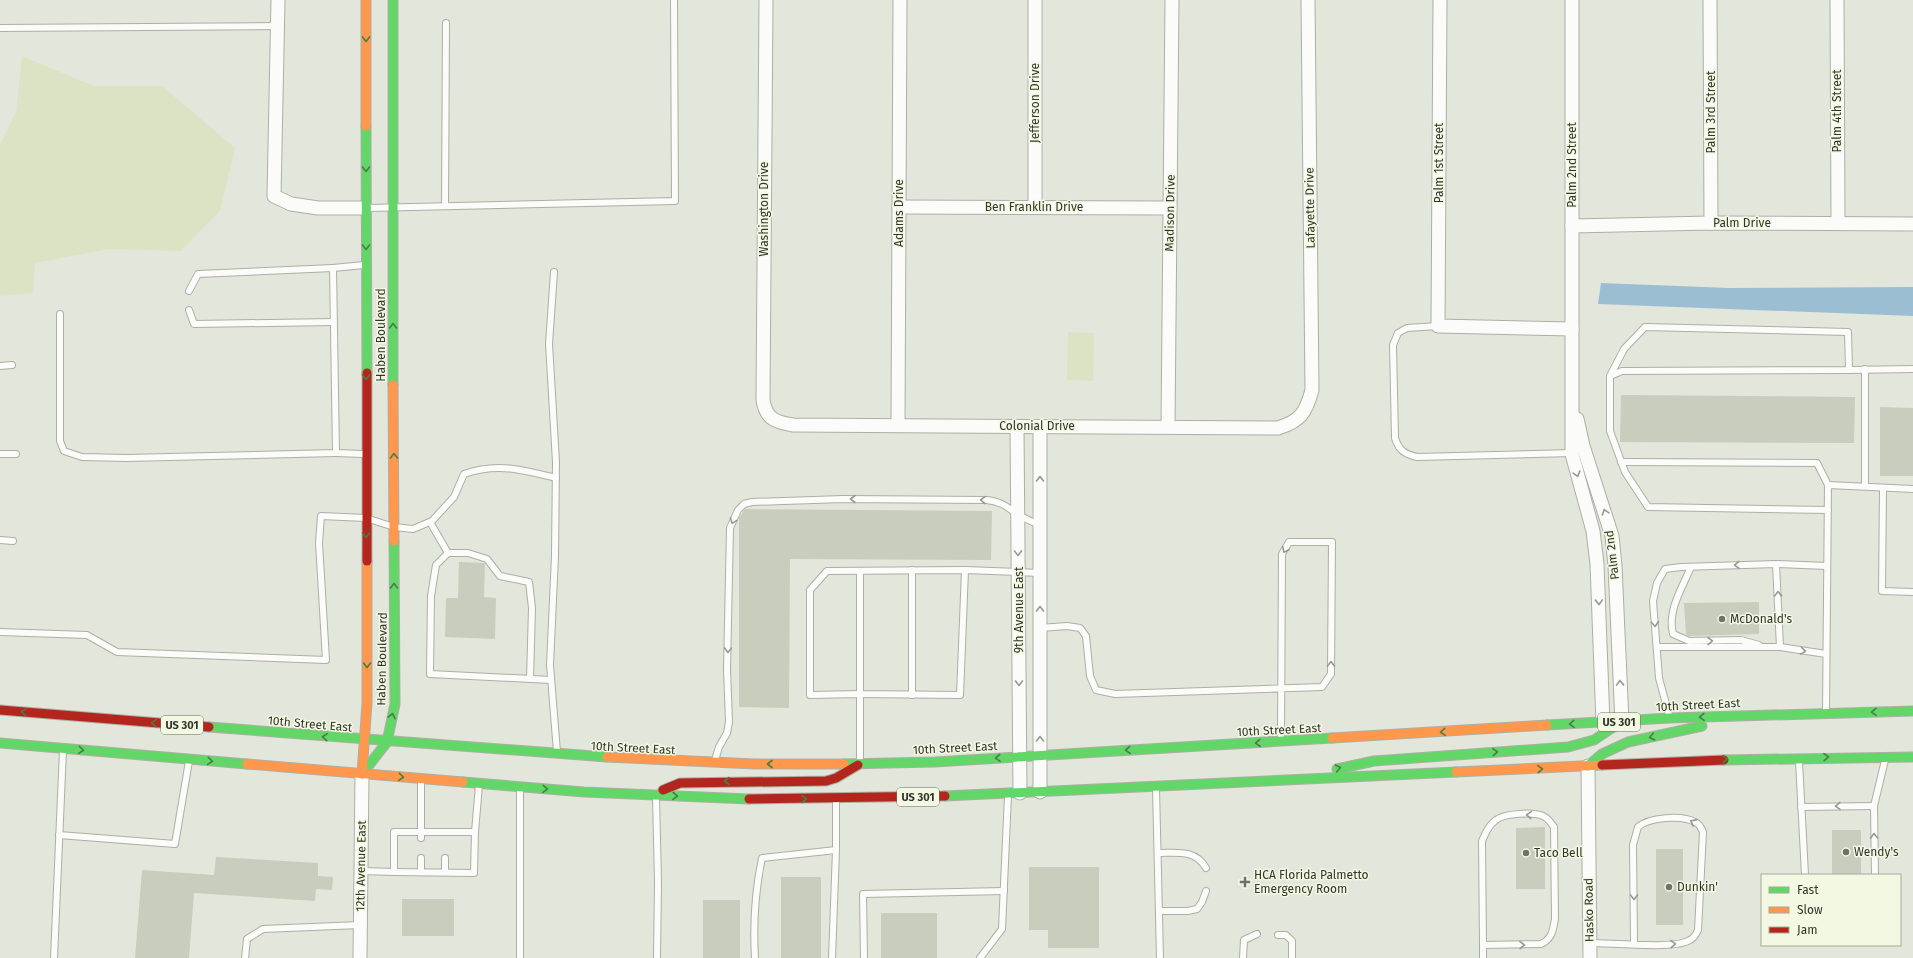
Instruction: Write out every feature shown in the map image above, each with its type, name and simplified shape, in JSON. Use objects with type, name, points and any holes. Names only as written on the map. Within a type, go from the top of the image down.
[{"type":"main road","name":"Haben Boulevard","points":[[362,774],[367,703],[366,0]]},
{"type":"main road","name":"Haben Boulevard","points":[[362,774],[387,742],[395,704],[392,0]]},
{"type":"main road","name":"10th Street East","points":[[0,710],[557,755],[715,763],[860,764],[1040,756],[1670,718],[1826,712],[1913,711]]},
{"type":"main road","points":[[1588,766],[1602,754],[1628,742],[1759,714]]},
{"type":"main road","points":[[1272,781],[1374,761],[1568,747],[1594,740],[1622,722]]},
{"type":"main road","name":"US 301","points":[[0,743],[520,787],[656,796],[836,799],[1040,792],[1718,760],[1913,757]]},
{"type":"main road","points":[[656,796],[662,790],[680,783],[826,781],[836,778],[860,764]]},
{"type":"street","points":[[278,0],[274,196],[291,204],[318,208],[366,208]]},
{"type":"street","name":"Washington Drive","points":[[766,0],[763,400],[764,409],[769,417]]},
{"type":"street","name":"Adams Drive","points":[[898,425],[900,0]]},
{"type":"street","name":"Jefferson Drive","points":[[1036,0],[1036,207]]},
{"type":"street","name":"Madison Drive","points":[[1168,426],[1172,0]]},
{"type":"street","name":"Lafayette Drive","points":[[1302,415],[1308,404],[1312,390],[1308,0]]},
{"type":"street","name":"Palm 1st Street","points":[[1438,326],[1440,0]]},
{"type":"street","name":"Palm 2nd Street","points":[[1572,0],[1572,329]]},
{"type":"street","name":"Palm 3rd Street","points":[[1710,0],[1711,223]]},
{"type":"street","name":"Palm 4th Street","points":[[1837,0],[1838,223]]},
{"type":"street","name":"Ben Franklin Drive","points":[[899,207],[1170,208]]},
{"type":"street","name":"Palm Drive","points":[[1572,226],[1711,223],[1913,224]]},
{"type":"street","points":[[1438,326],[1572,329]]},
{"type":"street","name":"Palm 2nd","points":[[1572,329],[1570,394],[1572,454],[1593,531],[1595,544],[1603,723]]},
{"type":"street","name":"Palm 2nd","points":[[1570,394],[1585,451],[1612,536],[1615,566],[1622,722]]},
{"type":"street","name":"Colonial Drive","points":[[769,417],[779,423],[793,425],[1040,427],[1168,426],[1278,428],[1292,424],[1302,415]]},
{"type":"street","name":"9th Avenue East","points":[[1014,793],[1020,757],[1017,426]]},
{"type":"street","name":"9th Avenue East","points":[[1040,427],[1040,792]]},
{"type":"street","name":"Hasko Road","points":[[1588,766],[1590,958]]},
{"type":"street","name":"12th Avenue East","points":[[360,958],[362,774]]},
{"type":"lane","points":[[366,208],[675,201],[674,0]]},
{"type":"lane","points":[[445,206],[446,23]]},
{"type":"lane","points":[[0,28],[278,26]]},
{"type":"lane","points":[[189,291],[198,274],[333,268],[366,265]]},
{"type":"lane","points":[[333,268],[336,453]]},
{"type":"lane","points":[[554,272],[549,344],[556,478],[555,556],[550,665],[557,755]]},
{"type":"lane","points":[[189,310],[194,324],[334,322]]},
{"type":"lane","points":[[60,314],[60,441],[64,451],[82,457],[126,458],[336,453],[366,454]]},
{"type":"lane","points":[[1438,326],[1407,328],[1398,333],[1393,345],[1395,438],[1398,448],[1406,454],[1417,457],[1572,454],[1585,451]]},
{"type":"lane","points":[[1828,510],[1648,507],[1625,472],[1610,431],[1610,376],[1624,349],[1645,327],[1848,332],[1849,370]]},
{"type":"lane","points":[[0,366],[12,366]]},
{"type":"lane","points":[[1865,369],[1865,486]]},
{"type":"lane","points":[[1610,376],[1622,372],[1913,369]]},
{"type":"lane","points":[[0,454],[16,454]]},
{"type":"lane","points":[[1621,462],[1817,463],[1828,485],[1826,712]]},
{"type":"lane","points":[[0,632],[87,635],[117,652],[326,660],[319,543],[321,516],[366,518],[394,527],[413,529],[430,522],[454,497],[464,474],[481,468],[516,468],[556,478]]},
{"type":"lane","points":[[1828,485],[1865,486],[1883,489],[1913,489]]},
{"type":"lane","points":[[1883,489],[1882,591],[1913,592]]},
{"type":"lane","points":[[715,763],[715,755],[727,733],[729,722],[727,669],[730,528],[733,518],[744,504],[752,502],[793,500],[986,500],[997,501],[1006,505],[1018,514],[1040,525]]},
{"type":"lane","points":[[430,522],[448,553]]},
{"type":"lane","points":[[0,540],[13,541]]},
{"type":"lane","points":[[1040,628],[1067,626],[1080,628],[1086,636],[1090,676],[1096,690],[1116,694],[1281,688],[1322,687],[1331,674],[1332,542],[1289,542],[1282,554],[1281,688],[1281,742]]},
{"type":"lane","points":[[530,679],[532,608],[529,582],[500,576],[487,559],[468,554],[448,553],[436,565],[431,596],[430,674],[530,679],[551,680]]},
{"type":"lane","points":[[1670,718],[1659,678],[1653,601],[1657,583],[1665,569],[1776,564],[1827,566]]},
{"type":"lane","points":[[1776,564],[1780,647]]},
{"type":"lane","points":[[1691,567],[1674,605],[1671,625],[1674,634],[1689,641],[1741,640],[1768,648]]},
{"type":"lane","points":[[912,570],[912,695]]},
{"type":"lane","points":[[965,570],[960,695],[810,695],[810,590],[827,571],[965,570],[1019,574],[1040,573]]},
{"type":"lane","points":[[860,571],[860,764]]},
{"type":"lane","points":[[1657,647],[1780,647],[1826,654]]},
{"type":"lane","points":[[54,958],[63,748]]},
{"type":"lane","points":[[1875,874],[1874,806],[1886,757]]},
{"type":"lane","points":[[1798,758],[1805,874]]},
{"type":"lane","points":[[59,835],[175,844],[189,759]]},
{"type":"lane","points":[[421,779],[421,835]]},
{"type":"lane","points":[[361,872],[474,873],[475,832],[479,784]]},
{"type":"lane","points":[[1156,786],[1160,958]]},
{"type":"lane","points":[[520,787],[520,958]]},
{"type":"lane","points":[[980,958],[1002,930],[1004,891],[1014,793]]},
{"type":"lane","points":[[656,796],[658,882],[657,958]]},
{"type":"lane","points":[[832,958],[836,850],[836,799]]},
{"type":"lane","points":[[1801,807],[1874,806]]},
{"type":"lane","points":[[1483,945],[1542,944],[1548,941],[1555,919],[1554,827],[1544,816],[1510,814],[1497,819],[1488,827],[1482,840],[1483,958]]},
{"type":"lane","points":[[1590,943],[1634,944],[1676,944],[1688,941],[1695,937],[1698,930],[1704,832],[1696,822],[1687,819],[1651,819],[1638,827],[1633,845],[1634,944]]},
{"type":"lane","points":[[394,872],[394,832],[421,835],[445,835],[475,832]]},
{"type":"lane","points":[[755,958],[754,928],[758,876],[762,858],[836,850]]},
{"type":"lane","points":[[1158,853],[1194,854],[1202,860],[1206,868]]},
{"type":"lane","points":[[421,858],[421,872]]},
{"type":"lane","points":[[445,858],[445,872]]},
{"type":"lane","points":[[864,958],[863,894],[1004,891]]},
{"type":"lane","points":[[1159,911],[1188,911],[1197,909],[1202,902],[1206,891]]},
{"type":"lane","points":[[245,958],[247,938],[263,930],[360,925]]},
{"type":"lane","points":[[1244,958],[1244,940],[1257,934]]},
{"type":"lane","points":[[1278,935],[1286,935],[1292,941],[1292,958]]},
{"type":"green space","points":[[22,56],[94,86],[162,86],[235,148],[220,211],[181,251],[109,249],[35,263],[33,293],[0,296],[0,145],[16,112]]},
{"type":"green space","points":[[1068,332],[1094,333],[1093,381],[1067,380]]},
{"type":"water","points":[[1601,283],[1729,288],[1913,287],[1913,316],[1598,304]]},
{"type":"building","points":[[1621,395],[1855,397],[1854,443],[1620,442]]},
{"type":"building","points":[[1880,407],[1913,408],[1913,476],[1880,476]]},
{"type":"building","points":[[745,509],[992,511],[991,560],[790,559],[789,708],[739,707],[739,518]]},
{"type":"building","points":[[459,562],[485,563],[484,597],[496,598],[495,639],[445,637],[446,598],[458,598]]},
{"type":"building","name":"McDonald's","points":[[1759,602],[1759,634],[1686,635],[1684,603]]},
{"type":"building","name":"Taco Bell","points":[[1545,827],[1545,889],[1516,889],[1516,828]]},
{"type":"building","name":"Wendy's","points":[[1832,830],[1861,830],[1861,874],[1832,874]]},
{"type":"building","name":"Dunkin'","points":[[1656,849],[1683,849],[1683,925],[1656,925]]},
{"type":"building","points":[[216,857],[318,863],[318,876],[333,877],[332,890],[316,889],[315,901],[194,893],[189,958],[135,958],[142,870],[214,875]]},
{"type":"building","points":[[1029,867],[1099,867],[1099,948],[1048,948],[1048,930],[1029,930]]},
{"type":"building","points":[[781,877],[821,877],[821,958],[781,958]]},
{"type":"building","points":[[402,899],[454,899],[454,936],[402,936]]},
{"type":"building","points":[[703,900],[740,900],[740,958],[703,958]]},
{"type":"building","points":[[881,913],[937,913],[937,958],[881,958]]},
{"type":"traffic: fast","points":[[393,0],[393,385]]},
{"type":"traffic: fast","points":[[366,126],[367,373]]},
{"type":"traffic: fast","points":[[362,774],[387,742],[395,704],[394,541]]},
{"type":"traffic: fast","points":[[1547,725],[1670,718],[1913,711]]},
{"type":"traffic: fast","points":[[1337,769],[1374,761],[1568,747],[1594,740],[1621,722]]},
{"type":"traffic: fast","points":[[1588,766],[1602,754],[1628,742],[1702,726]]},
{"type":"traffic: fast","points":[[209,727],[607,757]]},
{"type":"traffic: fast","points":[[844,764],[935,762],[1332,738]]},
{"type":"traffic: fast","points":[[0,743],[247,764]]},
{"type":"traffic: fast","points":[[1724,760],[1913,757]]},
{"type":"traffic: fast","points":[[945,796],[1456,772]]},
{"type":"traffic: fast","points":[[463,782],[584,792],[749,799]]},
{"type":"traffic: slow","points":[[366,0],[366,126]]},
{"type":"traffic: slow","points":[[393,385],[394,541]]},
{"type":"traffic: slow","points":[[362,774],[367,703],[367,561]]},
{"type":"traffic: slow","points":[[1332,738],[1547,725]]},
{"type":"traffic: slow","points":[[607,757],[755,764],[844,764]]},
{"type":"traffic: slow","points":[[247,764],[463,782]]},
{"type":"traffic: slow","points":[[1456,772],[1602,765]]},
{"type":"traffic: jam","points":[[367,373],[367,561]]},
{"type":"traffic: jam","points":[[0,710],[209,727]]},
{"type":"traffic: jam","points":[[1602,765],[1724,760]]},
{"type":"traffic: jam","points":[[663,790],[680,783],[826,781],[836,778],[858,765]]},
{"type":"traffic: jam","points":[[749,799],[945,796]]},
{"type":"place","name":"McDonald's","points":[[1722,619]]},
{"type":"place","name":"Wendy's","points":[[1846,852]]},
{"type":"place","name":"Taco Bell","points":[[1526,853]]},
{"type":"place","name":"HCA Florida Palmetto Emergency Room","points":[[1245,882]]},
{"type":"place","name":"Dunkin'","points":[[1669,887]]}]
